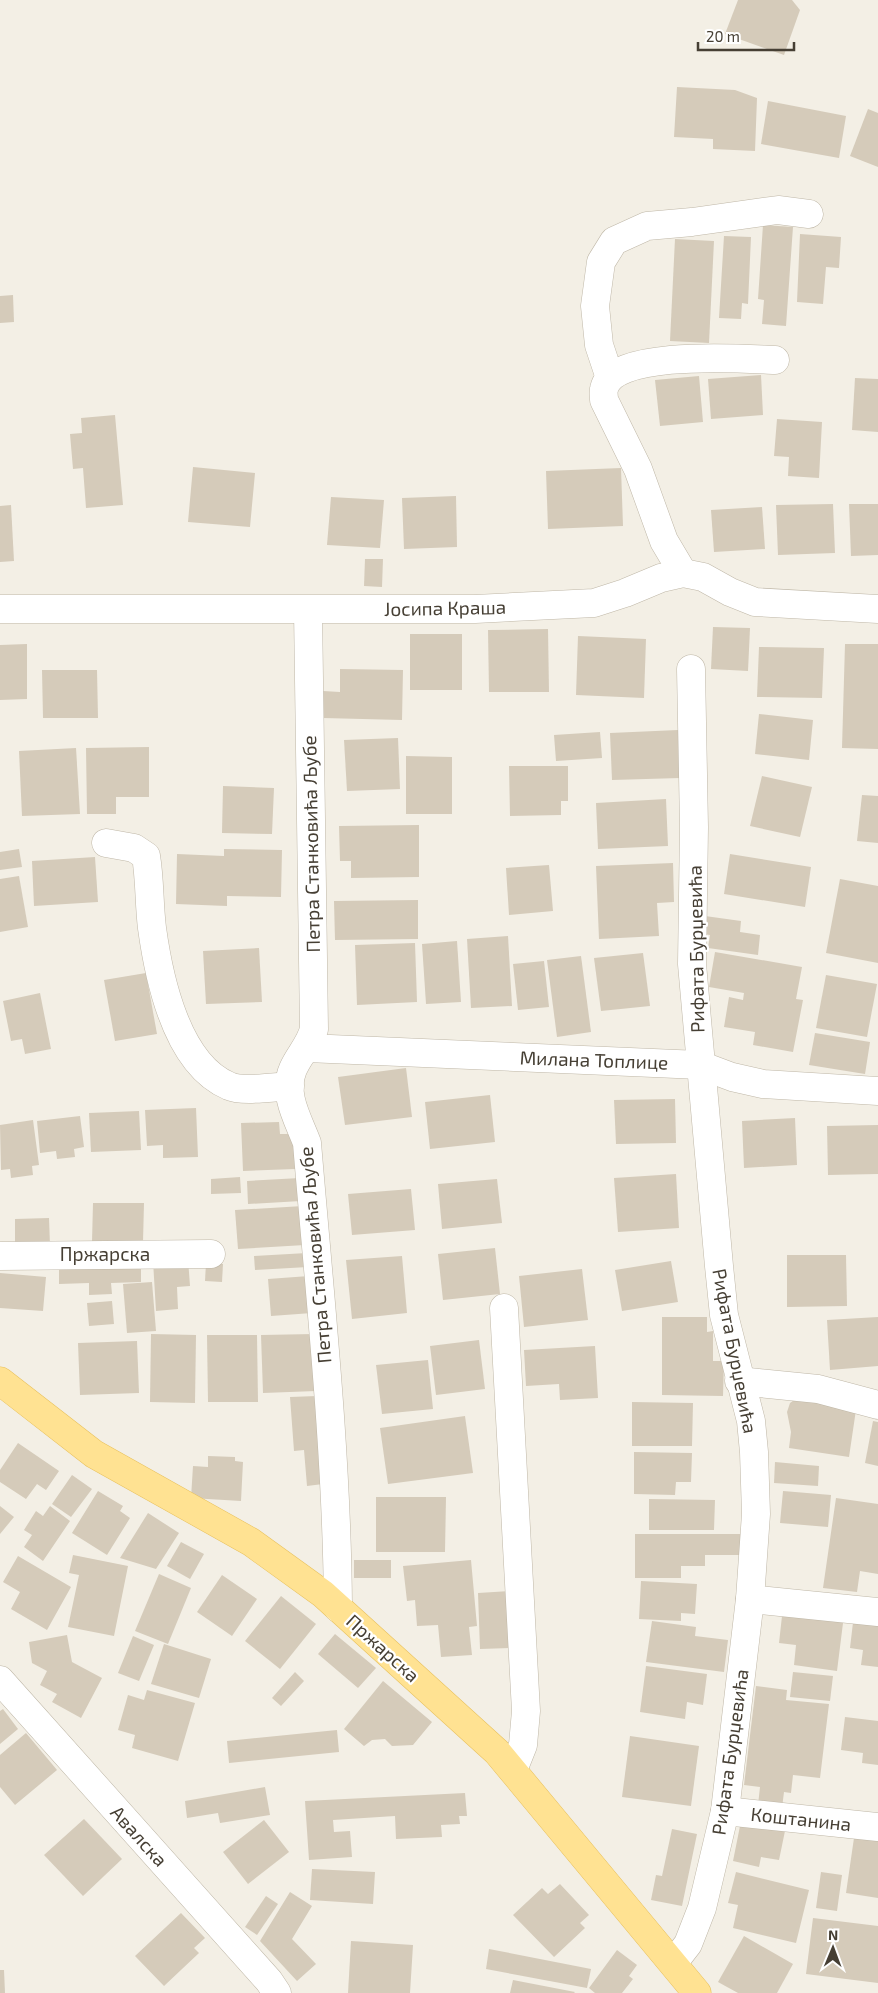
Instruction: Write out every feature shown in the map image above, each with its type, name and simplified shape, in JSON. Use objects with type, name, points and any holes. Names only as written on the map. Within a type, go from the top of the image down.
[{"type":"main road","name":"Пржарска","points":[[0,1381],[94,1454],[251,1542],[279,1560],[338,1608],[481,1736],[513,1770],[674,1962],[697,1993]]},
{"type":"street","points":[[610,378],[599,345],[595,306],[601,262],[614,241],[647,226],[778,210],[809,214]]},
{"type":"street","points":[[683,573],[664,541],[638,469],[604,400],[604,388],[610,378],[629,367],[662,359],[775,360]]},
{"type":"street","name":"Јосипа Краша","points":[[0,609],[475,609],[594,603],[661,578],[683,573],[703,577],[730,592],[755,602],[878,608]]},
{"type":"street","name":"Петра Станковића Љубе","points":[[308,610],[314,1029],[307,1048],[292,1071],[290,1086],[291,1104],[307,1143],[333,1464],[338,1543],[338,1608]]},
{"type":"street","name":"Рифата Бурџевића","points":[[674,1962],[688,1944],[702,1908],[725,1811],[750,1599],[756,1514],[754,1452],[750,1421],[724,1315],[700,1065],[691,926],[694,827],[691,669]]},
{"type":"street","points":[[106,843],[134,848],[146,856],[150,876],[152,926],[160,970],[174,1018],[189,1052],[212,1077],[231,1088],[290,1086]]},
{"type":"street","name":"Милана Топлице","points":[[307,1048],[700,1065],[763,1084],[878,1091]]},
{"type":"street","name":"Пржарска","points":[[0,1256],[211,1254]]},
{"type":"street","points":[[504,1308],[526,1711],[523,1745],[513,1770]]},
{"type":"street","points":[[739,1381],[809,1388],[878,1404]]},
{"type":"street","points":[[750,1599],[878,1612]]},
{"type":"street","name":"Авалска","points":[[0,1680],[263,1974],[277,1993]]},
{"type":"street","name":"Коштанина","points":[[725,1811],[878,1827]]},
{"type":"building","points":[[738,0],[792,0],[800,10],[784,55],[725,34]]},
{"type":"building","points":[[677,87],[735,90],[757,98],[755,151],[713,149],[713,139],[674,137]]},
{"type":"building","points":[[768,101],[846,116],[839,158],[761,144]]},
{"type":"building","points":[[868,109],[878,113],[878,167],[850,156]]},
{"type":"building","points":[[763,225],[793,227],[786,326],[762,324],[764,300],[758,299]]},
{"type":"building","points":[[800,234],[841,237],[839,268],[826,267],[823,304],[797,302]]},
{"type":"building","points":[[724,236],[751,237],[748,304],[742,303],[741,319],[719,318]]},
{"type":"building","points":[[675,239],[714,241],[709,343],[670,341]]},
{"type":"building","points":[[13,295],[14,322],[0,323],[0,296]]},
{"type":"building","points":[[761,375],[763,415],[711,419],[708,379]]},
{"type":"building","points":[[699,376],[703,422],[660,426],[655,380]]},
{"type":"building","points":[[855,378],[878,379],[878,432],[852,430]]},
{"type":"building","points":[[115,415],[123,505],[86,508],[83,468],[73,469],[70,434],[82,433],[81,418]]},
{"type":"building","points":[[777,419],[822,422],[819,478],[788,476],[789,457],[774,456]]},
{"type":"building","points":[[193,467],[255,473],[250,527],[188,522]]},
{"type":"building","points":[[621,468],[623,526],[548,529],[546,471]]},
{"type":"building","points":[[456,496],[457,547],[404,549],[402,498]]},
{"type":"building","points":[[331,497],[384,500],[380,548],[327,545]]},
{"type":"building","points":[[833,504],[835,553],[778,555],[776,505]]},
{"type":"building","points":[[849,504],[878,504],[878,555],[851,556]]},
{"type":"building","points":[[11,505],[14,561],[0,562],[0,506]]},
{"type":"building","points":[[762,507],[765,549],[714,552],[711,510]]},
{"type":"building","points":[[365,559],[383,559],[382,587],[364,586]]},
{"type":"building","points":[[713,627],[750,628],[748,671],[711,669]]},
{"type":"building","points":[[548,629],[549,692],[489,692],[488,630]]},
{"type":"building","points":[[410,634],[462,634],[462,690],[410,690]]},
{"type":"building","points":[[578,636],[646,639],[644,698],[576,695]]},
{"type":"building","points":[[27,644],[27,699],[0,700],[0,645]]},
{"type":"building","points":[[845,644],[878,644],[878,749],[842,748]]},
{"type":"building","points":[[759,647],[824,648],[822,698],[757,697]]},
{"type":"building","points":[[340,669],[403,670],[402,720],[323,718],[323,691],[340,692]]},
{"type":"building","points":[[42,670],[97,670],[98,718],[43,718]]},
{"type":"building","points":[[759,714],[813,720],[809,760],[755,754]]},
{"type":"building","points":[[678,730],[680,778],[612,780],[610,733]]},
{"type":"building","points":[[600,732],[602,758],[556,761],[554,735]]},
{"type":"building","points":[[398,738],[400,789],[347,791],[344,740]]},
{"type":"building","points":[[149,747],[149,797],[116,797],[116,814],[87,814],[86,748]]},
{"type":"building","points":[[76,748],[80,814],[22,816],[19,751]]},
{"type":"building","points":[[406,756],[452,757],[452,814],[406,814]]},
{"type":"building","points":[[509,766],[568,766],[568,801],[561,801],[561,815],[510,816]]},
{"type":"building","points":[[762,776],[812,787],[800,837],[750,826]]},
{"type":"building","points":[[223,786],[274,788],[272,834],[222,833]]},
{"type":"building","points":[[862,795],[878,796],[878,843],[857,841]]},
{"type":"building","points":[[666,799],[668,846],[598,849],[596,803]]},
{"type":"building","points":[[419,825],[419,877],[351,878],[351,861],[340,861],[339,826]]},
{"type":"building","points":[[19,849],[22,867],[0,870],[0,852]]},
{"type":"building","points":[[224,849],[282,850],[281,897],[227,896],[227,906],[176,904],[177,854],[224,856]]},
{"type":"building","points":[[730,854],[811,867],[805,907],[724,894]]},
{"type":"building","points":[[95,857],[98,902],[34,906],[32,861]]},
{"type":"building","points":[[673,863],[674,902],[657,903],[659,936],[599,939],[596,866]]},
{"type":"building","points":[[549,865],[553,911],[509,915],[506,868]]},
{"type":"building","points":[[19,876],[28,927],[0,932],[0,879]]},
{"type":"building","points":[[840,879],[878,886],[878,963],[826,953]]},
{"type":"building","points":[[418,900],[418,939],[335,940],[334,901]]},
{"type":"building","points":[[705,916],[741,921],[740,932],[760,935],[758,955],[708,948],[710,935],[703,934]]},
{"type":"building","points":[[508,936],[512,1006],[471,1008],[467,939]]},
{"type":"building","points":[[457,941],[461,1002],[426,1004],[422,944]]},
{"type":"building","points":[[415,943],[417,1002],[357,1005],[355,945]]},
{"type":"building","points":[[259,948],[262,1002],[206,1004],[203,951]]},
{"type":"building","points":[[715,952],[802,967],[796,999],[803,1000],[793,1052],[753,1045],[755,1032],[724,1027],[729,997],[743,1000],[744,993],[709,987]]},
{"type":"building","points":[[643,953],[650,1006],[601,1011],[594,958]]},
{"type":"building","points":[[581,956],[591,1032],[557,1037],[547,960]]},
{"type":"building","points":[[544,961],[549,1007],[518,1010],[513,964]]},
{"type":"building","points":[[146,973],[157,1034],[115,1041],[104,980]]},
{"type":"building","points":[[826,975],[877,984],[867,1037],[816,1028]]},
{"type":"building","points":[[40,993],[51,1049],[25,1054],[22,1039],[11,1041],[3,1001]]},
{"type":"building","points":[[815,1033],[870,1042],[865,1074],[809,1065]]},
{"type":"building","points":[[406,1068],[412,1117],[345,1125],[338,1077]]},
{"type":"building","points":[[490,1095],[495,1142],[430,1149],[425,1102]]},
{"type":"building","points":[[675,1099],[676,1143],[616,1144],[614,1100]]},
{"type":"building","points":[[196,1108],[198,1157],[163,1158],[163,1145],[147,1146],[145,1110]]},
{"type":"building","points":[[139,1111],[141,1150],[91,1152],[89,1113]]},
{"type":"building","points":[[80,1116],[84,1147],[74,1149],[75,1157],[57,1159],[56,1151],[40,1153],[37,1121]]},
{"type":"building","points":[[795,1118],[797,1165],[744,1168],[742,1121]]},
{"type":"building","points":[[33,1120],[39,1165],[32,1166],[33,1175],[11,1178],[10,1169],[1,1170],[0,1125]]},
{"type":"building","points":[[279,1122],[280,1134],[293,1134],[295,1169],[243,1171],[241,1123]]},
{"type":"building","points":[[878,1125],[878,1174],[828,1175],[827,1126]]},
{"type":"building","points":[[676,1174],[679,1228],[618,1232],[614,1178]]},
{"type":"building","points":[[240,1177],[241,1193],[211,1194],[211,1179]]},
{"type":"building","points":[[300,1178],[301,1201],[248,1204],[247,1181]]},
{"type":"building","points":[[497,1179],[502,1223],[442,1229],[438,1184]]},
{"type":"building","points":[[411,1189],[415,1230],[352,1235],[348,1194]]},
{"type":"building","points":[[93,1203],[144,1203],[143,1242],[92,1242]]},
{"type":"building","points":[[303,1206],[305,1245],[238,1249],[235,1210]]},
{"type":"building","points":[[49,1218],[50,1245],[15,1246],[15,1219]]},
{"type":"building","points":[[495,1248],[500,1294],[443,1300],[438,1254]]},
{"type":"building","points":[[307,1253],[308,1267],[255,1270],[254,1256]]},
{"type":"building","points":[[787,1255],[846,1255],[847,1306],[787,1307]]},
{"type":"building","points":[[402,1256],[407,1313],[352,1319],[346,1260]]},
{"type":"building","points":[[188,1259],[190,1286],[177,1287],[178,1309],[156,1311],[153,1261]]},
{"type":"building","points":[[671,1261],[678,1302],[622,1311],[615,1270]]},
{"type":"building","points":[[141,1262],[141,1282],[111,1283],[112,1294],[89,1295],[89,1283],[59,1284],[59,1263]]},
{"type":"building","points":[[206,1263],[223,1264],[222,1282],[205,1281]]},
{"type":"building","points":[[582,1269],[588,1320],[524,1327],[519,1276]]},
{"type":"building","points":[[0,1273],[46,1277],[43,1311],[0,1308]]},
{"type":"building","points":[[309,1276],[312,1313],[271,1316],[268,1279]]},
{"type":"building","points":[[152,1282],[156,1331],[127,1333],[123,1284]]},
{"type":"building","points":[[112,1301],[114,1324],[89,1326],[87,1303]]},
{"type":"building","points":[[662,1317],[707,1317],[707,1332],[713,1331],[713,1361],[724,1361],[723,1396],[662,1395]]},
{"type":"building","points":[[878,1317],[878,1366],[830,1370],[827,1320]]},
{"type":"building","points":[[151,1334],[196,1335],[195,1403],[150,1402]]},
{"type":"building","points":[[314,1334],[316,1391],[263,1393],[261,1335]]},
{"type":"building","points":[[207,1335],[257,1335],[258,1402],[208,1402]]},
{"type":"building","points":[[479,1340],[485,1389],[436,1395],[430,1346]]},
{"type":"building","points":[[137,1341],[139,1393],[80,1395],[78,1343]]},
{"type":"building","points":[[595,1346],[598,1398],[560,1400],[559,1384],[526,1386],[524,1350]]},
{"type":"building","points":[[428,1360],[433,1409],[382,1414],[376,1365]]},
{"type":"building","points":[[317,1396],[323,1484],[307,1486],[304,1450],[294,1451],[290,1397]]},
{"type":"building","points":[[797,1398],[857,1403],[849,1457],[789,1448],[791,1432],[787,1412],[790,1403]]},
{"type":"building","points":[[632,1402],[693,1403],[692,1446],[632,1446]]},
{"type":"building","points":[[465,1416],[473,1473],[388,1484],[380,1428]]},
{"type":"building","points":[[873,1421],[878,1422],[878,1466],[865,1463]]},
{"type":"building","points":[[18,1443],[59,1471],[46,1490],[37,1484],[26,1499],[0,1482],[0,1470]]},
{"type":"building","points":[[634,1452],[692,1453],[691,1482],[676,1482],[675,1495],[634,1494]]},
{"type":"building","points":[[208,1456],[235,1457],[235,1461],[243,1462],[241,1501],[191,1498],[193,1466],[208,1467]]},
{"type":"building","points":[[775,1462],[819,1466],[818,1486],[774,1483]]},
{"type":"building","points":[[72,1475],[92,1489],[71,1517],[52,1504]]},
{"type":"building","points":[[98,1491],[123,1506],[120,1511],[130,1518],[107,1555],[72,1533]]},
{"type":"building","points":[[783,1491],[831,1495],[828,1527],[780,1523]]},
{"type":"building","points":[[376,1497],[446,1497],[445,1552],[376,1552]]},
{"type":"building","points":[[836,1498],[878,1504],[878,1574],[860,1571],[857,1592],[823,1588]]},
{"type":"building","points":[[649,1499],[715,1500],[714,1530],[649,1530]]},
{"type":"building","points":[[0,1506],[14,1517],[0,1534]]},
{"type":"building","points":[[50,1506],[70,1521],[43,1561],[24,1547],[32,1535],[24,1530],[36,1511],[43,1516]]},
{"type":"building","points":[[148,1513],[179,1533],[156,1569],[120,1558]]},
{"type":"building","points":[[635,1534],[742,1534],[742,1555],[705,1555],[705,1566],[681,1566],[681,1578],[635,1578]]},
{"type":"building","points":[[181,1542],[204,1554],[190,1579],[167,1566]]},
{"type":"building","points":[[73,1555],[128,1566],[114,1636],[68,1627],[79,1575],[69,1573]]},
{"type":"building","points":[[18,1556],[71,1587],[47,1630],[11,1609],[20,1592],[3,1582]]},
{"type":"building","points":[[354,1560],[391,1560],[391,1578],[354,1578]]},
{"type":"building","points":[[471,1560],[477,1626],[469,1627],[472,1655],[441,1657],[438,1625],[417,1626],[415,1600],[407,1601],[403,1566]]},
{"type":"building","points":[[159,1574],[191,1588],[168,1644],[135,1631]]},
{"type":"building","points":[[222,1575],[257,1599],[232,1636],[197,1612]]},
{"type":"building","points":[[641,1581],[697,1584],[695,1614],[681,1613],[681,1621],[639,1619]]},
{"type":"building","points":[[511,1591],[513,1648],[480,1649],[478,1593]]},
{"type":"building","points":[[281,1596],[316,1624],[280,1669],[245,1641]]},
{"type":"building","points":[[783,1607],[844,1615],[837,1671],[794,1665],[796,1645],[779,1643]]},
{"type":"building","points":[[854,1614],[878,1617],[878,1667],[861,1665],[863,1650],[850,1648]]},
{"type":"building","points":[[652,1621],[696,1627],[695,1636],[728,1640],[724,1672],[646,1662]]},
{"type":"building","points":[[335,1634],[376,1668],[358,1688],[318,1654]]},
{"type":"building","points":[[67,1635],[72,1662],[102,1678],[81,1718],[52,1702],[57,1694],[40,1685],[47,1671],[32,1663],[29,1642]]},
{"type":"building","points":[[133,1636],[154,1645],[139,1681],[118,1673]]},
{"type":"building","points":[[164,1644],[211,1659],[199,1698],[151,1684]]},
{"type":"building","points":[[646,1666],[707,1674],[703,1705],[687,1702],[685,1719],[640,1712]]},
{"type":"building","points":[[295,1672],[304,1681],[281,1706],[272,1698]]},
{"type":"building","points":[[793,1672],[833,1676],[830,1701],[790,1697]]},
{"type":"building","points":[[383,1681],[432,1722],[413,1745],[392,1746],[385,1739],[372,1740],[364,1746],[344,1729]]},
{"type":"building","points":[[756,1686],[787,1690],[786,1700],[829,1704],[820,1778],[793,1775],[791,1793],[784,1792],[782,1808],[758,1805],[760,1787],[744,1785]]},
{"type":"building","points":[[147,1690],[195,1703],[178,1761],[132,1748],[135,1735],[118,1730],[128,1695],[144,1700]]},
{"type":"building","points":[[3,1709],[18,1729],[0,1744],[0,1711]]},
{"type":"building","points":[[845,1717],[878,1721],[878,1765],[862,1763],[863,1753],[841,1750]]},
{"type":"building","points":[[337,1730],[339,1752],[229,1763],[227,1741]]},
{"type":"building","points":[[26,1733],[57,1770],[15,1805],[0,1787],[0,1755]]},
{"type":"building","points":[[630,1736],[699,1746],[691,1806],[622,1797]]},
{"type":"building","points":[[265,1787],[270,1815],[220,1823],[218,1813],[187,1818],[185,1801]]},
{"type":"building","points":[[465,1793],[467,1816],[459,1816],[460,1824],[441,1825],[442,1837],[396,1839],[395,1816],[333,1820],[334,1832],[350,1831],[352,1857],[309,1860],[305,1801]]},
{"type":"building","points":[[84,1819],[122,1859],[83,1896],[44,1855]]},
{"type":"building","points":[[264,1820],[289,1852],[248,1884],[223,1852]]},
{"type":"building","points":[[741,1821],[785,1831],[779,1860],[761,1857],[759,1867],[733,1861]]},
{"type":"building","points":[[672,1829],[697,1834],[682,1906],[651,1900],[656,1875],[662,1876]]},
{"type":"building","points":[[854,1838],[878,1841],[878,1898],[846,1893]]},
{"type":"building","points":[[312,1869],[375,1872],[373,1904],[310,1900]]},
{"type":"building","points":[[736,1872],[809,1890],[796,1943],[733,1928],[738,1905],[728,1903]]},
{"type":"building","points":[[821,1872],[842,1875],[837,1911],[816,1908]]},
{"type":"building","points":[[560,1884],[589,1915],[580,1923],[585,1928],[554,1957],[513,1915],[542,1888],[548,1894]]},
{"type":"building","points":[[290,1892],[312,1906],[292,1939],[316,1964],[297,1981],[260,1941]]},
{"type":"building","points":[[266,1896],[278,1904],[257,1935],[245,1927]]},
{"type":"building","points":[[181,1913],[205,1938],[194,1948],[199,1953],[164,1986],[135,1956]]},
{"type":"building","points":[[813,1918],[878,1926],[878,1983],[806,1974]]},
{"type":"building","points":[[744,1936],[793,1964],[777,1993],[738,1993],[718,1982]]},
{"type":"building","points":[[351,1941],[413,1945],[410,1993],[348,1993]]},
{"type":"building","points":[[489,1949],[591,1969],[587,1988],[486,1969]]},
{"type":"building","points":[[617,1950],[637,1965],[629,1976],[633,1979],[622,1993],[595,1993],[589,1988]]},
{"type":"building","points":[[0,1970],[4,1970],[5,1993],[0,1993]]},
{"type":"building","points":[[513,1980],[575,1992],[510,1993]]}]
